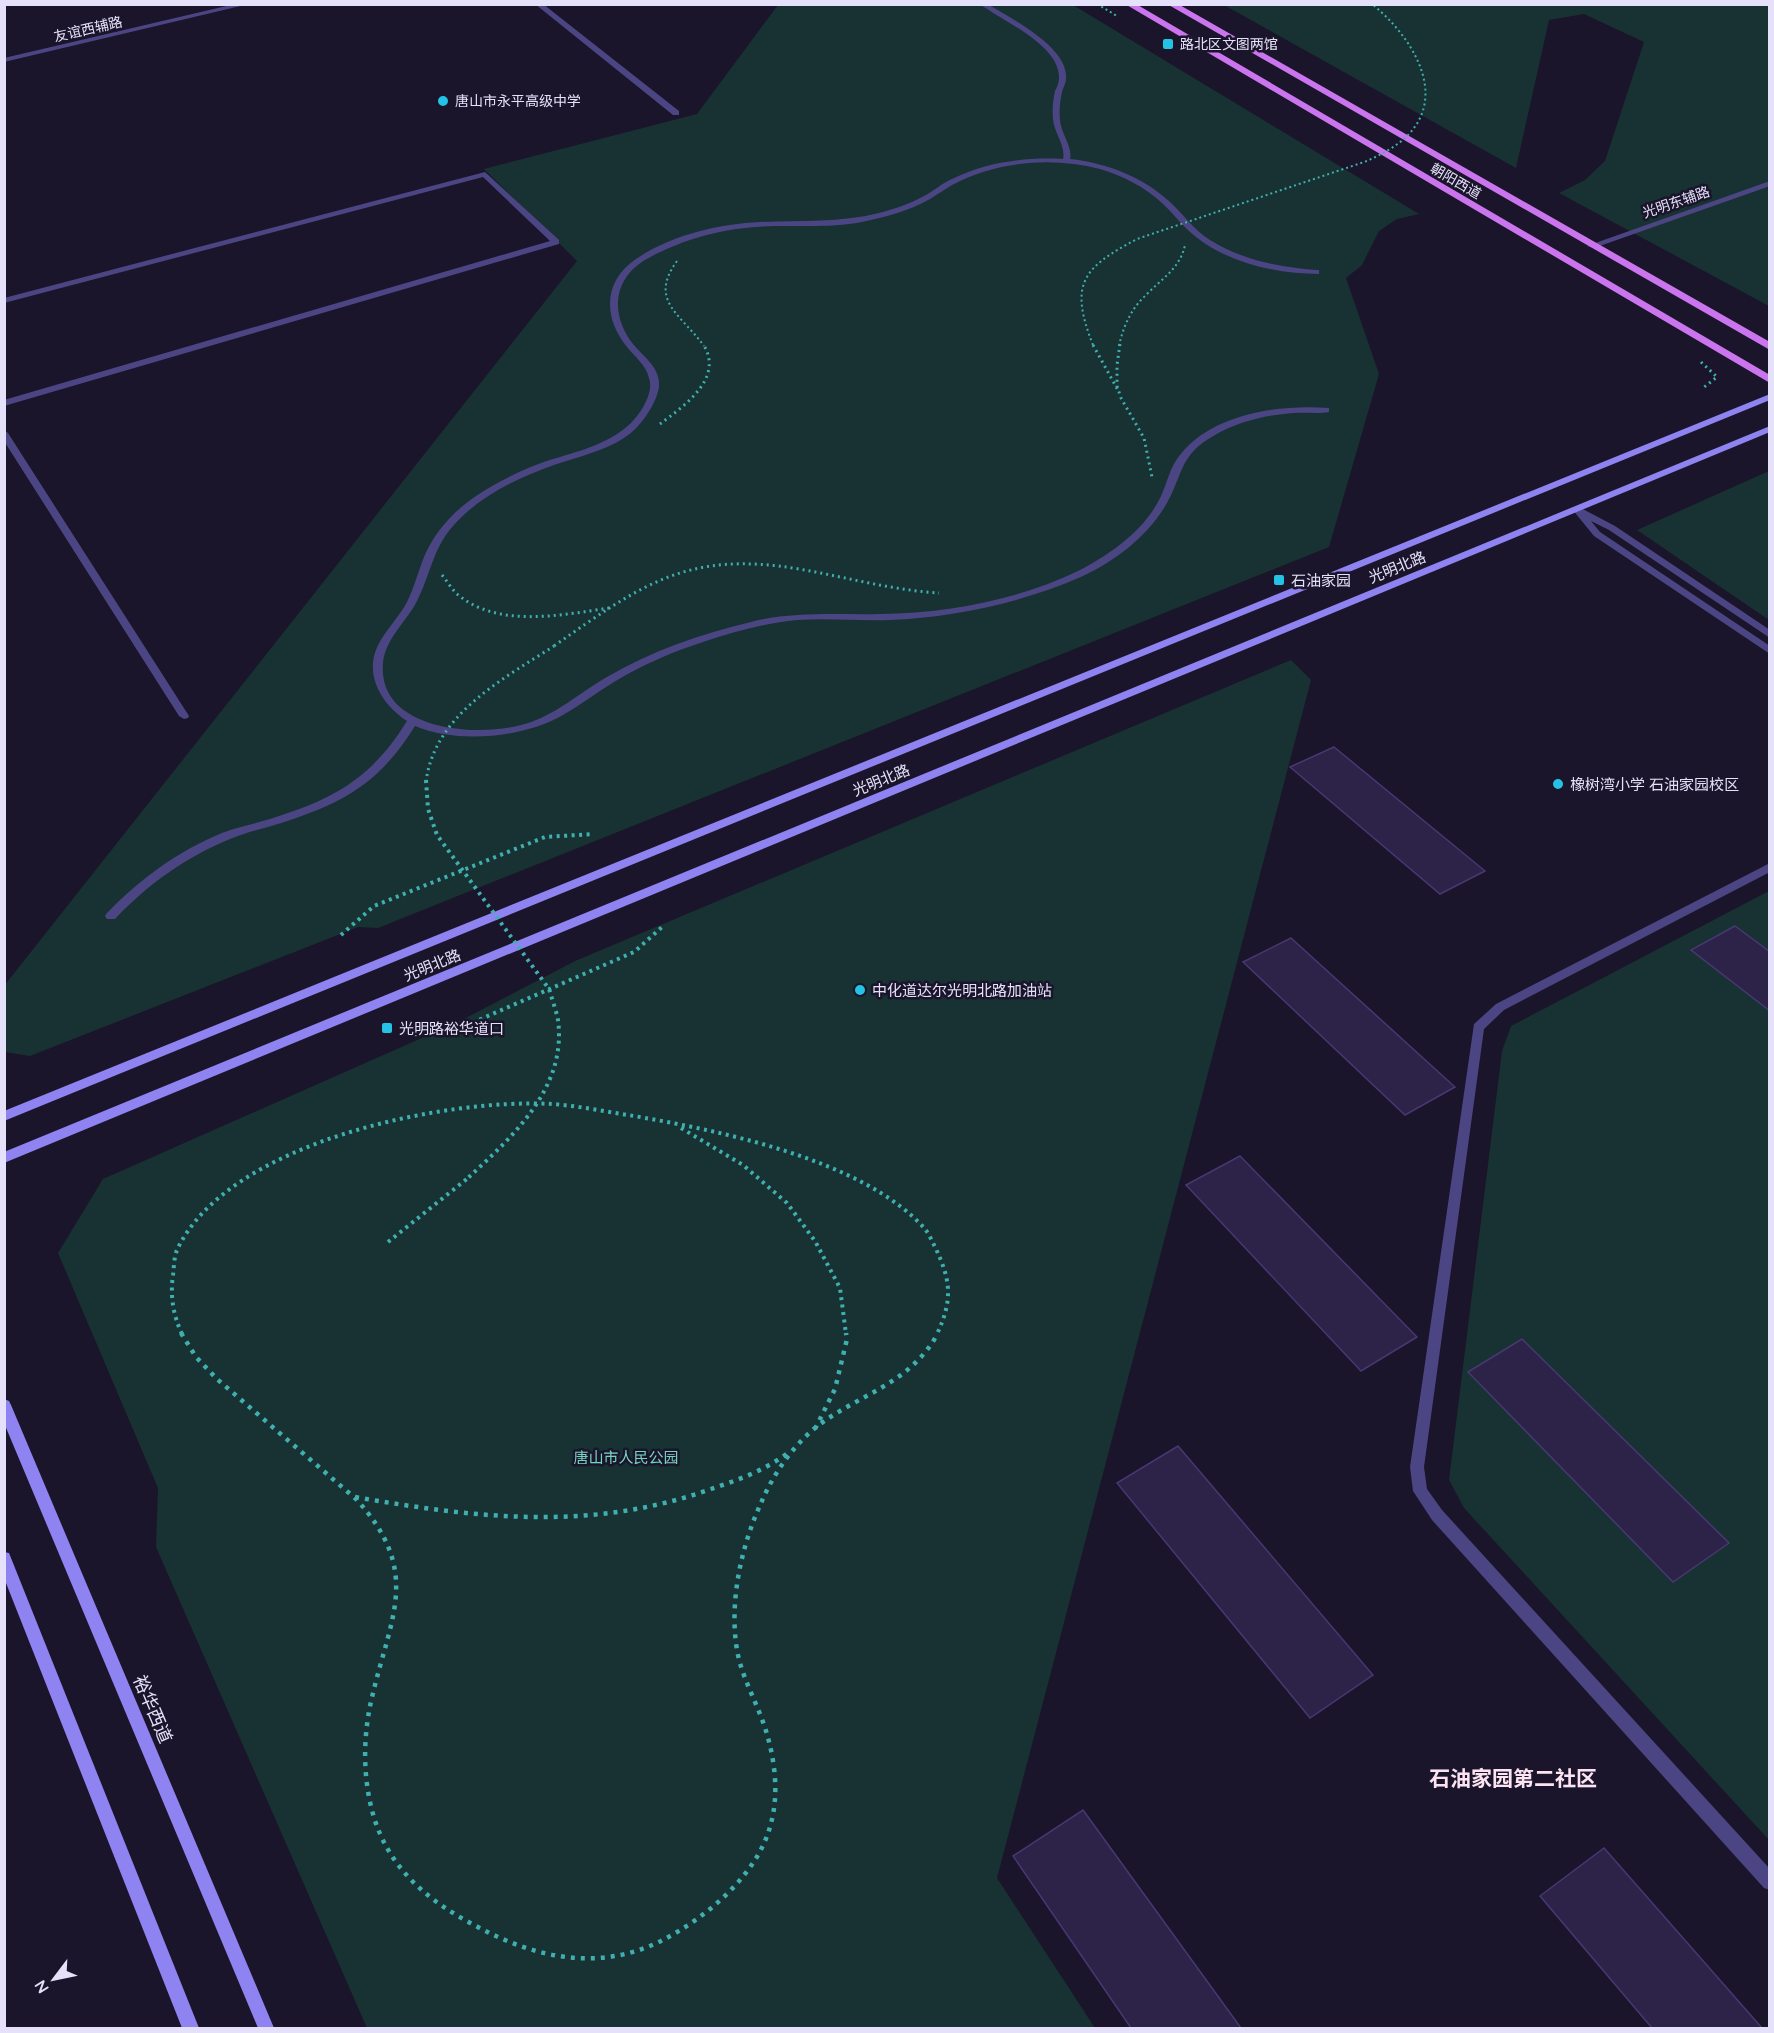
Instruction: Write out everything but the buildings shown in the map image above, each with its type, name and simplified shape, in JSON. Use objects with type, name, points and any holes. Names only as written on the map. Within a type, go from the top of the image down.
[{"type":"main road","name":"朝阳西道","points":[[1129,4],[1770,380]]},
{"type":"main road","name":"朝阳西道","points":[[1171,4],[1591,246],[1770,346]]},
{"type":"main road","name":"光明北路","points":[[4,1116],[1770,397]]},
{"type":"main road","name":"光明北路","points":[[4,1158],[1770,429]]},
{"type":"main road","name":"裕华西道","points":[[4,1405],[266,2028]]},
{"type":"main road","points":[[4,1558],[191,2028]]},
{"type":"street","name":"友谊西辅路","points":[[4,60],[246,4]]},
{"type":"street","points":[[538,4],[675,113]]},
{"type":"street","points":[[983,4],[1047,45],[1055,59],[1063,77],[1056,113],[1057,134],[1068,152],[1066,161]]},
{"type":"street","points":[[1316,272],[1265,265],[1222,249],[1195,233],[1159,195],[1139,183],[1121,174],[1093,165],[1066,161],[1025,163],[974,172],[952,181],[912,205],[863,220],[802,226],[768,223],[709,233],[655,251],[628,270],[616,285],[612,299],[612,315],[620,332],[646,363],[655,381],[652,398],[640,418],[628,432],[595,448],[542,466],[502,485],[461,513],[436,541],[414,598],[381,649],[378,665],[379,681],[386,696],[399,710],[421,726],[488,734],[517,731],[547,721],[593,690],[645,662],[700,639],[738,628],[781,619],[832,616],[891,617],[967,608],[1040,590],[1081,573],[1128,544],[1148,524],[1163,501],[1183,458],[1203,439],[1236,422],[1271,412],[1326,410]]},
{"type":"street","points":[[4,301],[485,174],[556,242],[4,403]]},
{"type":"street","name":"光明东辅路","points":[[1591,246],[1770,183]]},
{"type":"street","points":[[4,434],[184,716]]},
{"type":"street","points":[[1577,509],[1612,528],[1770,635]]},
{"type":"street","points":[[1577,509],[1597,534],[1770,651]]},
{"type":"street","points":[[111,916],[130,895],[157,873],[191,852],[228,835],[318,807],[348,793],[383,765],[401,742],[413,720]]},
{"type":"street","points":[[1770,867],[1500,1007],[1478,1027],[1418,1467],[1420,1491],[1437,1515],[1770,1882]]},
{"type":"path","points":[[1150,488],[1150,455],[1143,433],[1083,324],[1079,306],[1083,280],[1113,251],[1137,239],[1367,162],[1388,151],[1415,128],[1424,112],[1425,96],[1419,62],[1394,24],[1372,4]]},
{"type":"path","points":[[1176,222],[1181,229]]},
{"type":"path","points":[[1119,392],[1117,358],[1122,336],[1131,314],[1145,296],[1184,256],[1185,236]]},
{"type":"path","points":[[652,429],[694,397],[705,381],[711,365],[706,350],[666,301],[663,285],[668,273],[681,257]]},
{"type":"path","points":[[1699,360],[1717,377],[1703,388]]},
{"type":"path","points":[[388,1242],[468,1178],[526,1120],[548,1088],[557,1066],[560,1038],[557,1009],[549,989],[437,835],[428,808],[427,783],[430,765],[439,743],[455,717],[474,699],[635,591],[693,567],[732,561],[766,563],[877,587],[949,593]]},
{"type":"path","points":[[442,567],[442,574],[448,585],[460,598],[480,608],[499,613],[558,615],[609,608]]},
{"type":"path","points":[[341,935],[374,906],[545,837],[594,834]]},
{"type":"path","points":[[407,1035],[456,1030],[634,952],[662,927]]},
{"type":"path","points":[[552,1104],[613,1111],[677,1125],[757,1143],[818,1161],[904,1208],[929,1233],[944,1256],[950,1284],[947,1316],[926,1353],[906,1375],[811,1431],[788,1457],[769,1488],[747,1537],[738,1577],[735,1637],[742,1668],[768,1735],[775,1794],[767,1836],[744,1873],[719,1900],[685,1926],[645,1949],[610,1958],[572,1959],[537,1952],[484,1930],[435,1902],[402,1871],[378,1837],[370,1805],[365,1760],[368,1712],[396,1613],[396,1574],[381,1531],[355,1497],[214,1376],[186,1343],[173,1314],[170,1275],[180,1244],[194,1221],[215,1198],[241,1179],[285,1156],[349,1133],[421,1114],[483,1106],[552,1104]]},
{"type":"path","points":[[355,1497],[451,1514],[564,1520],[607,1517],[706,1493],[776,1463],[812,1435],[835,1389],[847,1339],[840,1288],[814,1240],[787,1203],[743,1165],[677,1125]]},
{"type":"green space","points":[[778,5],[1073,5],[1419,214],[1397,219],[1379,231],[1362,265],[1346,278],[1379,374],[1329,547],[378,928],[358,927],[30,1056],[5,1052],[4,986],[577,261],[484,169],[697,114]]},
{"type":"green space","points":[[1224,5],[1769,5],[1769,306],[1559,193],[1585,180],[1605,161],[1644,42],[1584,14],[1549,20],[1516,168]]},
{"type":"green space","points":[[1769,471],[1769,620],[1637,530]]},
{"type":"green space","name":"唐山市人民公园","points":[[1291,660],[1311,680],[997,1878],[1095,2028],[367,2028],[156,1547],[158,1488],[58,1253],[103,1179],[458,1022],[575,961]]},
{"type":"green space","points":[[1769,891],[1769,1840],[1464,1508],[1449,1480],[1502,1051],[1511,1026]]},
{"type":"place","name":"路北区文图两馆","points":[[1168,44]]},
{"type":"place","name":"唐山市永平高级中学","points":[[443,101]]},
{"type":"place","name":"石油家园","points":[[1279,580]]},
{"type":"place","name":"橡树湾小学 石油家园校区","points":[[1558,784]]},
{"type":"place","name":"中化道达尔光明北路加油站","points":[[860,990]]},
{"type":"place","name":"光明路裕华道口","points":[[387,1028]]},
{"type":"district","name":"石油家园第二社区","points":[[1513,1778]]}]
